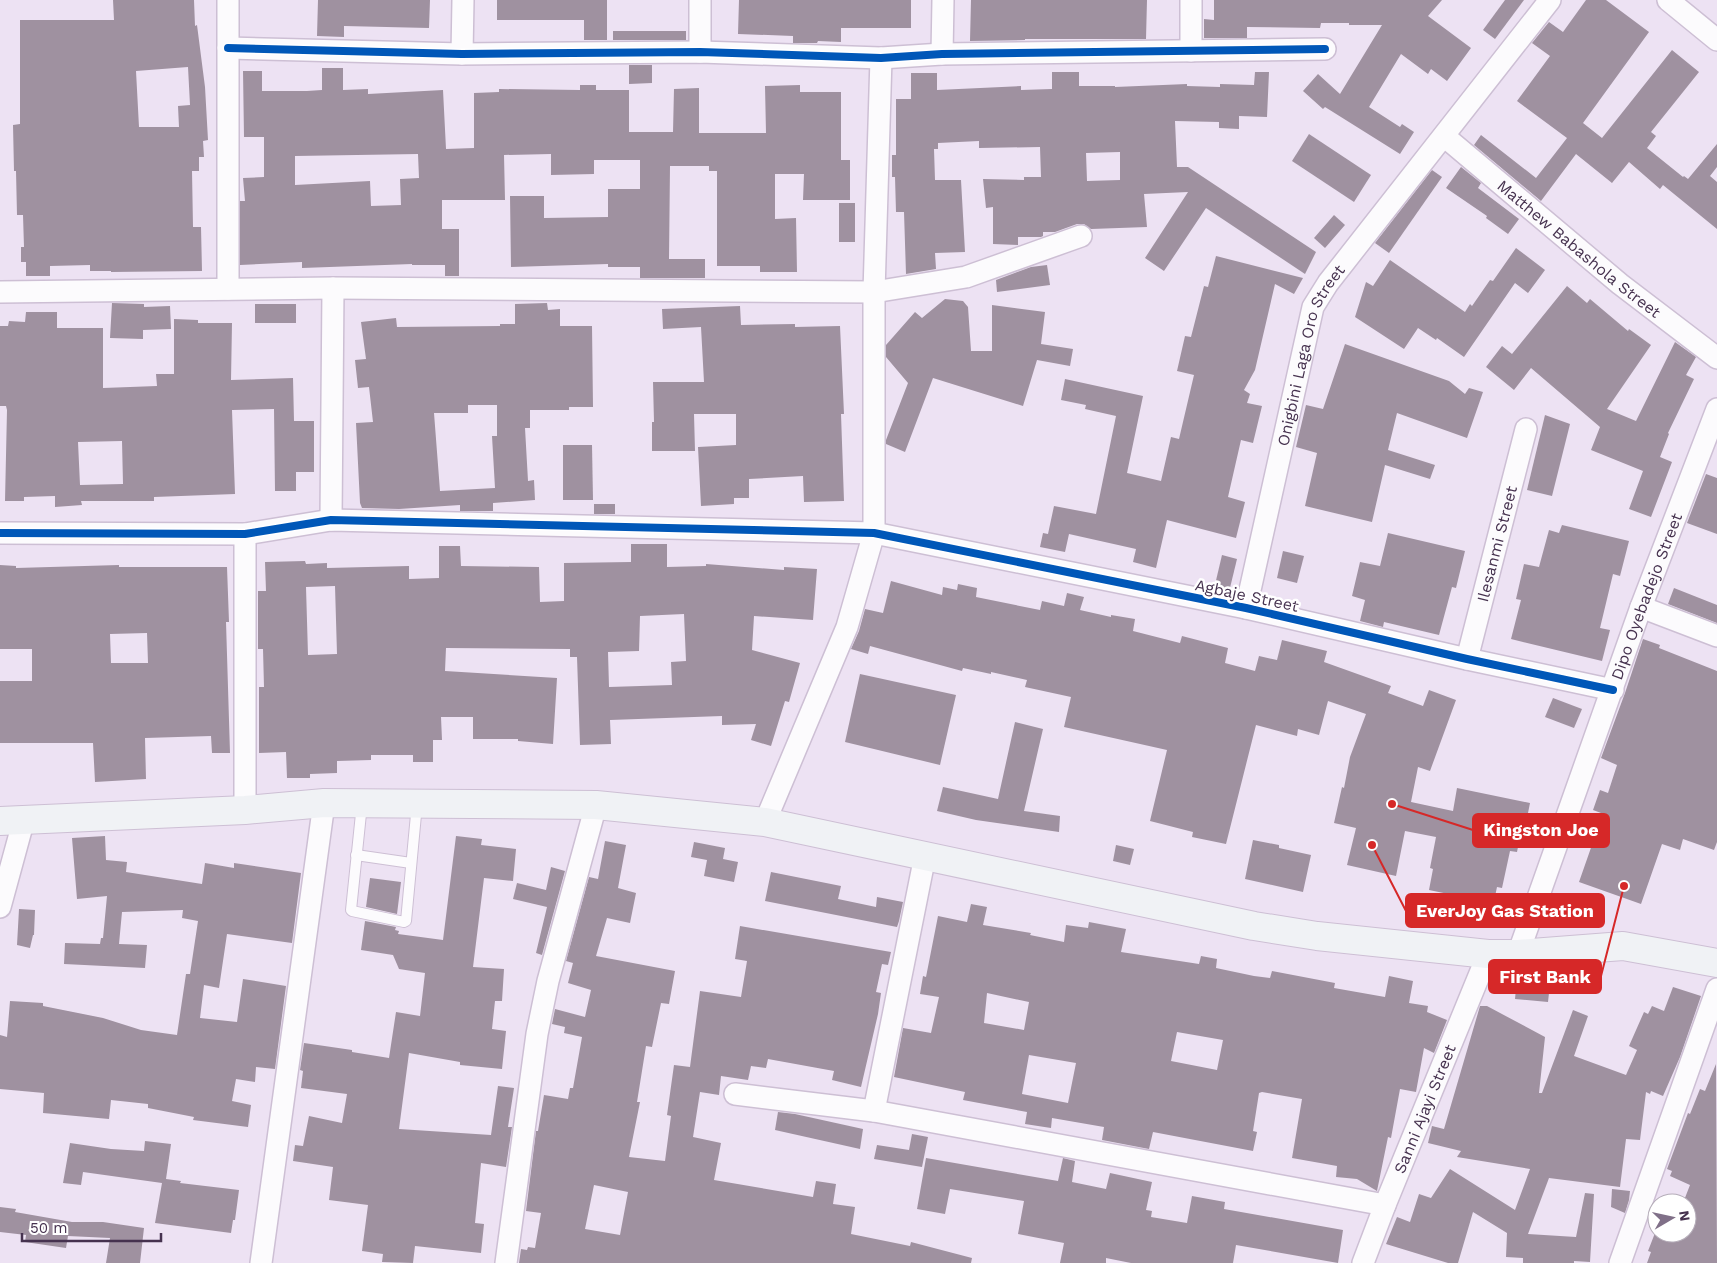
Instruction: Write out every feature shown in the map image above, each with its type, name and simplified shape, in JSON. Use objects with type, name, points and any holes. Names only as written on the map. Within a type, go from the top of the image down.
[{"type":"main road","points":[[12,820],[245,810],[324,803],[596,805],[765,822],[1254,926],[1318,936],[1488,954],[1518,954],[1623,946],[1717,963]]},
{"type":"street","points":[[228,0],[228,290]]},
{"type":"street","points":[[462,54],[463,0]]},
{"type":"street","points":[[700,0],[700,52]]},
{"type":"street","points":[[942,54],[943,0]]},
{"type":"street","points":[[1191,0],[1192,51]]},
{"type":"street","name":"Onigbini Laga Oro Street","points":[[1246,608],[1313,307],[1328,283],[1550,0]]},
{"type":"street","points":[[1668,0],[1717,40]]},
{"type":"street","points":[[228,48],[462,54],[700,52],[881,58],[942,54],[1324,49]]},
{"type":"street","points":[[765,822],[847,627],[874,533],[874,292],[881,58]]},
{"type":"street","name":"Matthew Babashola Street","points":[[1444,136],[1620,284],[1717,358]]},
{"type":"street","points":[[0,292],[333,288],[874,292],[966,277],[1081,236]]},
{"type":"street","points":[[331,520],[333,288]]},
{"type":"street","name":"Dipo Oyebadejo Street","points":[[1518,954],[1641,607],[1717,409]]},
{"type":"street","name":"Ilesanmi Street","points":[[1467,659],[1526,429]]},
{"type":"street","name":"Agbaje Street","points":[[0,533],[245,534],[331,520],[874,533],[1246,608],[1467,659],[1613,690]]},
{"type":"street","points":[[245,534],[245,810]]},
{"type":"street","points":[[1641,607],[1717,636]]},
{"type":"street","points":[[261,1263],[324,803]]},
{"type":"street","points":[[506,1263],[537,1034],[544,998],[596,805]]},
{"type":"street","points":[[0,907],[12,820]]},
{"type":"street","points":[[874,1111],[925,856]]},
{"type":"street","name":"Sanni Ajayi Street","points":[[1363,1263],[1488,954]]},
{"type":"street","points":[[1620,1263],[1717,989]]},
{"type":"street","points":[[735,1094],[874,1111],[1385,1205]]},
{"type":"lane","points":[[362,804],[352,912],[404,922],[406,921],[418,803]]},
{"type":"lane","points":[[356,855],[411,862]]},
{"type":"building","points":[[113,0],[194,0],[195,26],[197,25],[205,87],[208,140],[203,141],[204,157],[199,157],[199,171],[192,171],[193,227],[201,227],[202,271],[111,272],[90,271],[90,265],[50,266],[50,276],[26,276],[26,262],[21,262],[21,247],[24,247],[23,215],[17,215],[16,171],[14,171],[13,125],[20,124],[20,20],[114,20]],"holes":[[[188,67],[190,105],[178,106],[179,127],[139,127],[136,71]]]},
{"type":"building","points":[[318,0],[430,0],[429,28],[344,26],[344,37],[317,36]]},
{"type":"building","points":[[497,0],[607,0],[607,40],[584,40],[584,20],[497,20]]},
{"type":"building","points":[[739,0],[911,0],[911,28],[841,28],[841,42],[793,43],[793,36],[738,34]]},
{"type":"building","points":[[971,0],[1147,0],[1146,39],[970,41]]},
{"type":"building","points":[[1214,0],[1442,0],[1428,16],[1471,48],[1447,81],[1431,69],[1428,74],[1401,54],[1369,107],[1400,127],[1402,124],[1414,132],[1400,154],[1325,107],[1323,109],[1303,91],[1318,74],[1340,94],[1382,25],[1321,23],[1320,28],[1247,27],[1247,38],[1204,38],[1204,19],[1214,20]]},
{"type":"building","points":[[1505,0],[1524,0],[1495,39],[1483,30]]},
{"type":"building","points":[[1586,0],[1606,0],[1649,32],[1583,123],[1602,138],[1672,50],[1699,72],[1651,132],[1656,136],[1647,148],[1688,179],[1717,144],[1717,167],[1710,176],[1717,182],[1717,229],[1663,185],[1660,189],[1629,162],[1612,183],[1576,154],[1541,201],[1474,145],[1481,135],[1536,178],[1567,138],[1517,101],[1550,56],[1532,43],[1549,22],[1563,32]]},
{"type":"building","points":[[613,31],[686,31],[686,40],[613,40]]},
{"type":"building","points":[[629,65],[652,65],[652,83],[629,84]]},
{"type":"building","points":[[322,68],[343,68],[343,90],[368,89],[368,94],[443,90],[446,149],[474,148],[474,93],[499,92],[499,89],[580,90],[580,85],[596,85],[596,90],[629,90],[629,132],[673,132],[674,89],[699,88],[699,133],[766,133],[765,86],[800,85],[800,92],[841,92],[841,160],[850,160],[850,200],[803,200],[804,174],[775,174],[775,219],[796,218],[797,272],[760,272],[760,266],[717,266],[717,171],[709,171],[709,166],[670,166],[669,259],[705,259],[705,278],[640,278],[640,267],[608,267],[608,264],[511,267],[510,196],[544,196],[544,218],[608,217],[608,189],[640,189],[640,160],[594,160],[594,174],[551,175],[551,154],[504,155],[505,200],[442,200],[442,229],[459,229],[459,276],[445,276],[445,265],[412,264],[302,268],[302,262],[240,265],[240,201],[245,201],[243,178],[264,177],[264,137],[244,137],[243,71],[262,71],[262,91],[322,90]],"holes":[[[418,154],[419,178],[400,179],[401,205],[371,206],[370,181],[295,185],[295,156]]]},
{"type":"building","points":[[1052,72],[1079,72],[1079,86],[1115,87],[1187,84],[1187,86],[1220,87],[1220,84],[1254,85],[1255,72],[1269,72],[1267,117],[1239,116],[1239,129],[1219,128],[1219,122],[1175,121],[1177,167],[1188,167],[1316,252],[1305,274],[1206,208],[1164,271],[1145,258],[1188,192],[1144,194],[1147,227],[1091,229],[1084,224],[1077,224],[1055,232],[1043,232],[1041,237],[1018,237],[1018,245],[993,244],[993,207],[986,208],[983,179],[1024,180],[1024,177],[1041,177],[1040,147],[979,148],[979,141],[938,143],[938,149],[934,149],[935,180],[961,180],[965,252],[935,253],[936,269],[906,274],[904,212],[896,212],[895,177],[892,177],[892,155],[896,155],[896,99],[911,99],[911,73],[937,73],[937,90],[1021,86],[1021,90],[1052,89]],"holes":[[[1120,152],[1120,180],[1087,181],[1086,153]]]},
{"type":"building","points":[[1309,134],[1371,175],[1354,202],[1292,161]]},
{"type":"building","points":[[1461,167],[1481,183],[1478,188],[1519,219],[1508,234],[1486,218],[1487,216],[1446,188]]},
{"type":"building","points":[[1432,170],[1442,177],[1389,253],[1375,243]]},
{"type":"building","points":[[839,203],[855,203],[855,242],[839,242]]},
{"type":"building","points":[[1334,215],[1345,225],[1325,248],[1314,238]]},
{"type":"building","points":[[1516,248],[1545,270],[1528,293],[1515,283],[1464,357],[1437,338],[1436,340],[1418,328],[1404,349],[1355,317],[1366,282],[1373,286],[1390,260],[1465,312],[1470,304],[1472,306],[1490,280],[1493,281]]},
{"type":"building","points":[[1216,256],[1303,278],[1294,294],[1275,284],[1255,370],[1244,390],[1250,394],[1247,403],[1262,406],[1253,443],[1241,440],[1228,497],[1245,502],[1236,538],[1167,520],[1156,568],[1133,562],[1136,549],[1069,534],[1065,552],[1040,547],[1043,533],[1048,534],[1054,506],[1096,514],[1116,416],[1085,409],[1086,405],[1061,400],[1065,379],[1143,396],[1127,473],[1161,481],[1171,437],[1179,439],[1194,375],[1177,371],[1185,336],[1191,337],[1204,286],[1208,287]]},
{"type":"building","points":[[1047,265],[1050,285],[997,292],[996,280],[1031,267]]},
{"type":"building","points":[[1567,286],[1587,303],[1590,299],[1628,331],[1629,329],[1651,345],[1607,409],[1636,421],[1675,342],[1696,357],[1686,375],[1694,379],[1668,433],[1660,457],[1672,462],[1651,517],[1629,509],[1643,471],[1591,450],[1600,427],[1531,368],[1514,390],[1486,367],[1502,346],[1512,354]]},
{"type":"building","points":[[945,299],[963,301],[968,307],[971,351],[992,351],[992,305],[1045,312],[1041,344],[1073,349],[1070,366],[1037,360],[1023,406],[933,378],[905,452],[886,444],[908,383],[886,357],[886,345],[915,312],[922,318]]},
{"type":"building","points":[[112,303],[144,304],[144,307],[170,306],[171,329],[143,330],[143,339],[110,338]]},
{"type":"building","points":[[547,303],[548,310],[560,309],[560,326],[592,326],[593,407],[569,407],[569,410],[530,410],[530,428],[525,428],[528,481],[534,480],[535,500],[493,503],[493,511],[460,511],[460,505],[399,509],[362,508],[360,503],[356,423],[373,422],[369,387],[358,388],[355,360],[366,359],[361,322],[396,318],[397,327],[500,326],[500,324],[515,324],[515,304]],"holes":[[[468,405],[497,405],[497,436],[492,436],[495,488],[440,491],[434,413],[468,413]]]},
{"type":"building","points":[[255,304],[296,304],[296,323],[255,323]]},
{"type":"building","points":[[740,306],[741,325],[795,324],[795,327],[840,326],[844,414],[841,414],[844,501],[804,502],[803,476],[749,479],[749,498],[734,498],[734,504],[701,506],[698,447],[736,445],[736,414],[694,414],[695,451],[652,451],[652,422],[654,422],[653,382],[704,382],[701,327],[663,329],[662,309]]},
{"type":"building","points":[[26,312],[57,312],[57,328],[103,328],[103,388],[157,386],[156,374],[174,374],[174,319],[198,320],[198,323],[232,323],[231,380],[293,378],[294,421],[314,421],[314,472],[296,472],[296,491],[275,491],[274,409],[232,410],[235,494],[154,497],[154,501],[81,501],[82,505],[55,507],[55,496],[24,497],[24,501],[5,501],[7,410],[6,406],[0,406],[0,326],[8,326],[9,321],[25,322]],"holes":[[[122,441],[123,484],[80,485],[78,442]]]},
{"type":"building","points":[[1345,344],[1449,381],[1465,394],[1469,388],[1483,392],[1467,438],[1397,413],[1388,450],[1435,465],[1430,479],[1385,465],[1372,522],[1305,506],[1317,453],[1296,447],[1306,405],[1323,409]]},
{"type":"building","points":[[1545,415],[1570,424],[1552,496],[1527,490]]},
{"type":"building","points":[[563,445],[592,445],[593,500],[563,500]]},
{"type":"building","points":[[1706,474],[1717,478],[1717,534],[1687,523]]},
{"type":"building","points":[[594,504],[615,504],[615,514],[594,514]]},
{"type":"building","points":[[1562,525],[1629,541],[1620,576],[1613,574],[1600,628],[1610,630],[1602,661],[1511,639],[1521,600],[1516,599],[1524,564],[1539,567],[1549,530],[1559,533]]},
{"type":"building","points":[[1388,533],[1465,551],[1456,588],[1452,587],[1439,635],[1384,622],[1383,627],[1360,621],[1365,600],[1352,596],[1360,562],[1380,566]]},
{"type":"building","points":[[631,544],[667,544],[667,567],[706,566],[706,564],[784,570],[784,567],[817,569],[813,620],[754,616],[752,650],[800,663],[789,702],[785,701],[771,746],[751,740],[756,724],[722,725],[722,716],[610,720],[611,744],[580,745],[577,657],[570,657],[570,649],[446,648],[445,671],[557,678],[553,744],[518,741],[518,739],[473,739],[473,717],[441,717],[442,740],[433,740],[433,762],[413,762],[413,755],[371,755],[371,760],[337,761],[337,773],[310,774],[310,778],[287,778],[286,752],[259,753],[259,687],[264,687],[263,649],[258,649],[258,591],[266,591],[265,562],[305,561],[306,564],[327,563],[327,568],[409,566],[409,579],[439,578],[439,546],[460,546],[461,566],[539,567],[540,602],[564,601],[564,563],[631,562]],"holes":[[[335,586],[337,654],[308,655],[306,587]],[[684,614],[686,661],[671,662],[672,685],[609,687],[608,652],[639,651],[640,616]]]},
{"type":"building","points":[[1283,551],[1304,556],[1297,583],[1277,578]]},
{"type":"building","points":[[1222,555],[1237,559],[1229,592],[1214,589]]},
{"type":"building","points":[[0,565],[16,566],[16,568],[119,565],[119,567],[227,567],[229,622],[226,622],[230,753],[212,753],[211,736],[145,738],[146,779],[95,782],[93,743],[0,743],[0,681],[32,681],[32,649],[0,649]],"holes":[[[147,633],[148,663],[111,663],[110,634]]]},
{"type":"building","points":[[891,581],[942,595],[943,587],[957,590],[958,584],[977,588],[976,597],[1040,610],[1042,601],[1064,606],[1067,593],[1084,597],[1080,610],[1111,617],[1111,615],[1135,619],[1133,631],[1180,643],[1182,636],[1228,648],[1225,663],[1255,671],[1259,656],[1277,660],[1282,640],[1327,651],[1324,662],[1391,686],[1388,693],[1423,706],[1429,690],[1456,700],[1430,771],[1418,767],[1411,802],[1453,811],[1457,788],[1530,803],[1525,828],[1522,827],[1517,852],[1510,851],[1502,888],[1497,887],[1493,906],[1429,890],[1433,869],[1430,868],[1436,837],[1405,831],[1396,876],[1347,865],[1356,828],[1334,823],[1350,757],[1366,714],[1328,701],[1319,735],[1298,729],[1297,736],[1256,725],[1226,844],[1192,837],[1193,832],[1150,821],[1167,750],[1064,727],[1071,697],[1025,687],[1027,680],[991,672],[991,674],[963,668],[962,671],[870,646],[868,654],[851,649],[859,631],[865,609],[883,613]]},
{"type":"building","points":[[1674,588],[1717,605],[1717,623],[1668,604]]},
{"type":"building","points":[[1643,639],[1660,645],[1659,648],[1717,671],[1717,842],[1714,850],[1683,839],[1680,850],[1662,844],[1641,904],[1579,882],[1600,822],[1598,822],[1601,813],[1593,810],[1600,790],[1608,793],[1617,765],[1601,758]]},
{"type":"building","points":[[860,674],[956,695],[940,765],[845,742]]},
{"type":"building","points":[[1553,698],[1582,709],[1574,728],[1545,717]]},
{"type":"building","points":[[1015,722],[1043,729],[1024,811],[1060,816],[1059,832],[976,820],[937,811],[943,787],[998,799]]},
{"type":"building","points":[[105,836],[106,860],[127,862],[126,872],[202,884],[205,863],[234,868],[234,863],[301,873],[292,943],[227,934],[219,988],[204,985],[200,1018],[237,1022],[243,979],[286,986],[275,1069],[256,1067],[255,1082],[236,1079],[232,1101],[251,1105],[248,1127],[193,1120],[194,1117],[148,1108],[148,1104],[111,1100],[109,1119],[43,1113],[44,1093],[0,1089],[0,1035],[7,1037],[10,1001],[43,1003],[43,1006],[103,1018],[141,1030],[177,1035],[186,974],[190,974],[198,921],[182,918],[183,910],[122,912],[119,944],[147,945],[145,968],[64,964],[65,943],[100,944],[101,938],[103,938],[107,896],[77,899],[72,838]]},
{"type":"building","points":[[456,836],[482,839],[481,845],[516,849],[513,881],[484,878],[473,967],[504,969],[502,1001],[495,1001],[492,1029],[506,1031],[502,1069],[460,1065],[460,1062],[409,1053],[399,1129],[491,1135],[498,1086],[514,1088],[508,1127],[512,1127],[506,1167],[481,1163],[475,1223],[484,1224],[481,1253],[415,1246],[413,1263],[382,1262],[383,1254],[362,1251],[368,1205],[329,1200],[333,1167],[293,1161],[295,1145],[303,1146],[309,1116],[342,1123],[347,1094],[301,1088],[303,1071],[300,1070],[304,1043],[389,1058],[396,1012],[420,1016],[425,973],[399,969],[393,955],[361,950],[365,921],[396,927],[395,930],[399,931],[398,934],[443,940]]},
{"type":"building","points":[[1253,840],[1279,845],[1279,848],[1311,855],[1303,892],[1245,879]]},
{"type":"building","points":[[605,841],[626,845],[618,888],[636,893],[630,923],[607,918],[596,956],[675,971],[669,1004],[661,1003],[652,1047],[646,1046],[637,1102],[640,1102],[629,1157],[665,1161],[671,1116],[667,1115],[674,1065],[690,1067],[700,991],[741,997],[747,961],[735,959],[740,926],[891,952],[888,965],[882,964],[876,992],[881,993],[878,1014],[861,1087],[832,1080],[834,1071],[768,1059],[766,1068],[751,1066],[748,1080],[721,1076],[719,1095],[700,1092],[693,1137],[721,1143],[714,1180],[813,1197],[816,1181],[836,1184],[833,1204],[855,1207],[851,1234],[910,1246],[911,1242],[972,1258],[971,1263],[519,1263],[521,1249],[535,1248],[541,1213],[526,1211],[536,1131],[538,1131],[544,1095],[568,1099],[570,1088],[573,1088],[582,1037],[564,1033],[565,1027],[552,1024],[555,1009],[585,1017],[591,990],[568,983],[573,963],[566,961],[589,877],[598,879]],"holes":[[[594,1185],[628,1192],[620,1235],[585,1229]]]},
{"type":"building","points":[[694,842],[725,848],[723,859],[738,862],[734,882],[704,876],[707,860],[691,857]]},
{"type":"building","points":[[1116,845],[1134,849],[1130,865],[1113,861]]},
{"type":"building","points":[[551,867],[565,871],[542,955],[536,953],[547,907],[513,899],[517,883],[546,890]]},
{"type":"building","points":[[771,872],[841,886],[838,899],[876,907],[877,897],[903,902],[897,927],[765,901]]},
{"type":"building","points":[[370,878],[401,882],[397,914],[366,907]]},
{"type":"building","points":[[971,904],[987,907],[983,925],[1031,933],[1030,935],[1064,942],[1066,925],[1088,928],[1089,922],[1126,929],[1121,952],[1199,964],[1201,956],[1217,959],[1216,968],[1270,978],[1272,971],[1335,983],[1334,988],[1385,997],[1389,976],[1413,981],[1409,1003],[1428,1006],[1427,1012],[1447,1020],[1434,1053],[1424,1048],[1416,1092],[1400,1089],[1391,1138],[1388,1137],[1377,1191],[1357,1179],[1336,1177],[1337,1166],[1292,1158],[1302,1099],[1259,1093],[1253,1131],[1257,1132],[1253,1151],[1153,1132],[1149,1149],[1102,1140],[1104,1127],[1052,1118],[1051,1128],[1025,1124],[1027,1112],[963,1100],[965,1092],[894,1077],[903,1028],[931,1033],[939,997],[920,994],[923,976],[926,977],[938,916],[967,922]],"holes":[[[987,993],[1029,1002],[1024,1030],[984,1023]],[[1177,1032],[1223,1040],[1217,1070],[1171,1061]],[[1029,1055],[1076,1063],[1068,1103],[1022,1094]]]},
{"type":"building","points":[[19,909],[35,910],[34,935],[30,948],[17,945]]},
{"type":"building","points":[[1517,978],[1532,979],[1532,982],[1550,984],[1548,1002],[1515,999]]},
{"type":"building","points":[[1673,987],[1701,996],[1680,1057],[1663,1096],[1651,1091],[1650,1094],[1646,1092],[1640,1140],[1626,1139],[1620,1187],[1549,1178],[1528,1234],[1576,1237],[1585,1193],[1594,1194],[1590,1262],[1523,1263],[1523,1258],[1506,1257],[1507,1233],[1473,1212],[1458,1263],[1448,1263],[1386,1244],[1397,1217],[1410,1222],[1419,1194],[1431,1198],[1450,1169],[1515,1210],[1530,1169],[1457,1157],[1461,1151],[1428,1143],[1432,1126],[1444,1129],[1480,1006],[1487,1006],[1545,1037],[1539,1093],[1542,1093],[1573,1010],[1588,1016],[1574,1056],[1626,1075],[1637,1050],[1629,1046],[1644,1012],[1648,1014],[1652,1006],[1664,1011]]},
{"type":"building","points":[[1716,1064],[1717,1263],[1647,1263],[1651,1252],[1648,1251],[1651,1243],[1697,1243],[1697,1193],[1687,1193],[1690,1185],[1670,1176],[1672,1171],[1667,1169],[1688,1113],[1690,1114],[1700,1089],[1705,1091]]},
{"type":"building","points":[[778,1112],[863,1129],[860,1149],[775,1130]]},
{"type":"building","points":[[912,1134],[928,1137],[922,1167],[874,1159],[877,1145],[909,1150]]},
{"type":"building","points":[[145,1141],[171,1144],[166,1179],[181,1181],[180,1183],[239,1190],[235,1220],[233,1220],[231,1233],[155,1223],[162,1183],[83,1172],[81,1185],[63,1183],[70,1143],[111,1149],[144,1151]]},
{"type":"building","points":[[926,1158],[1058,1181],[1063,1158],[1075,1161],[1072,1182],[1106,1189],[1110,1173],[1152,1182],[1146,1210],[1152,1211],[1151,1217],[1187,1223],[1192,1196],[1225,1202],[1224,1209],[1343,1230],[1338,1263],[1236,1245],[1233,1263],[1131,1263],[1106,1258],[1106,1263],[1060,1263],[1064,1243],[1018,1234],[1024,1201],[950,1189],[945,1214],[917,1209]]},
{"type":"building","points":[[1612,1189],[1630,1191],[1625,1213],[1611,1207]]},
{"type":"building","points":[[0,1207],[16,1209],[15,1212],[72,1222],[103,1222],[144,1228],[140,1263],[106,1263],[110,1238],[68,1236],[66,1248],[25,1242],[26,1235],[0,1232]]},
{"type":"cycle path","points":[[228,48],[462,54],[700,52],[881,58],[942,54],[1325,49]]},
{"type":"cycle path","points":[[0,533],[245,534],[331,520],[874,533],[1246,608],[1467,659],[1613,690]]},
{"type":"place","name":"Kingston Joe","points":[[1392,804]]},
{"type":"place","name":"EverJoy Gas Station","points":[[1372,845]]},
{"type":"place","name":"First Bank","points":[[1624,886]]}]
